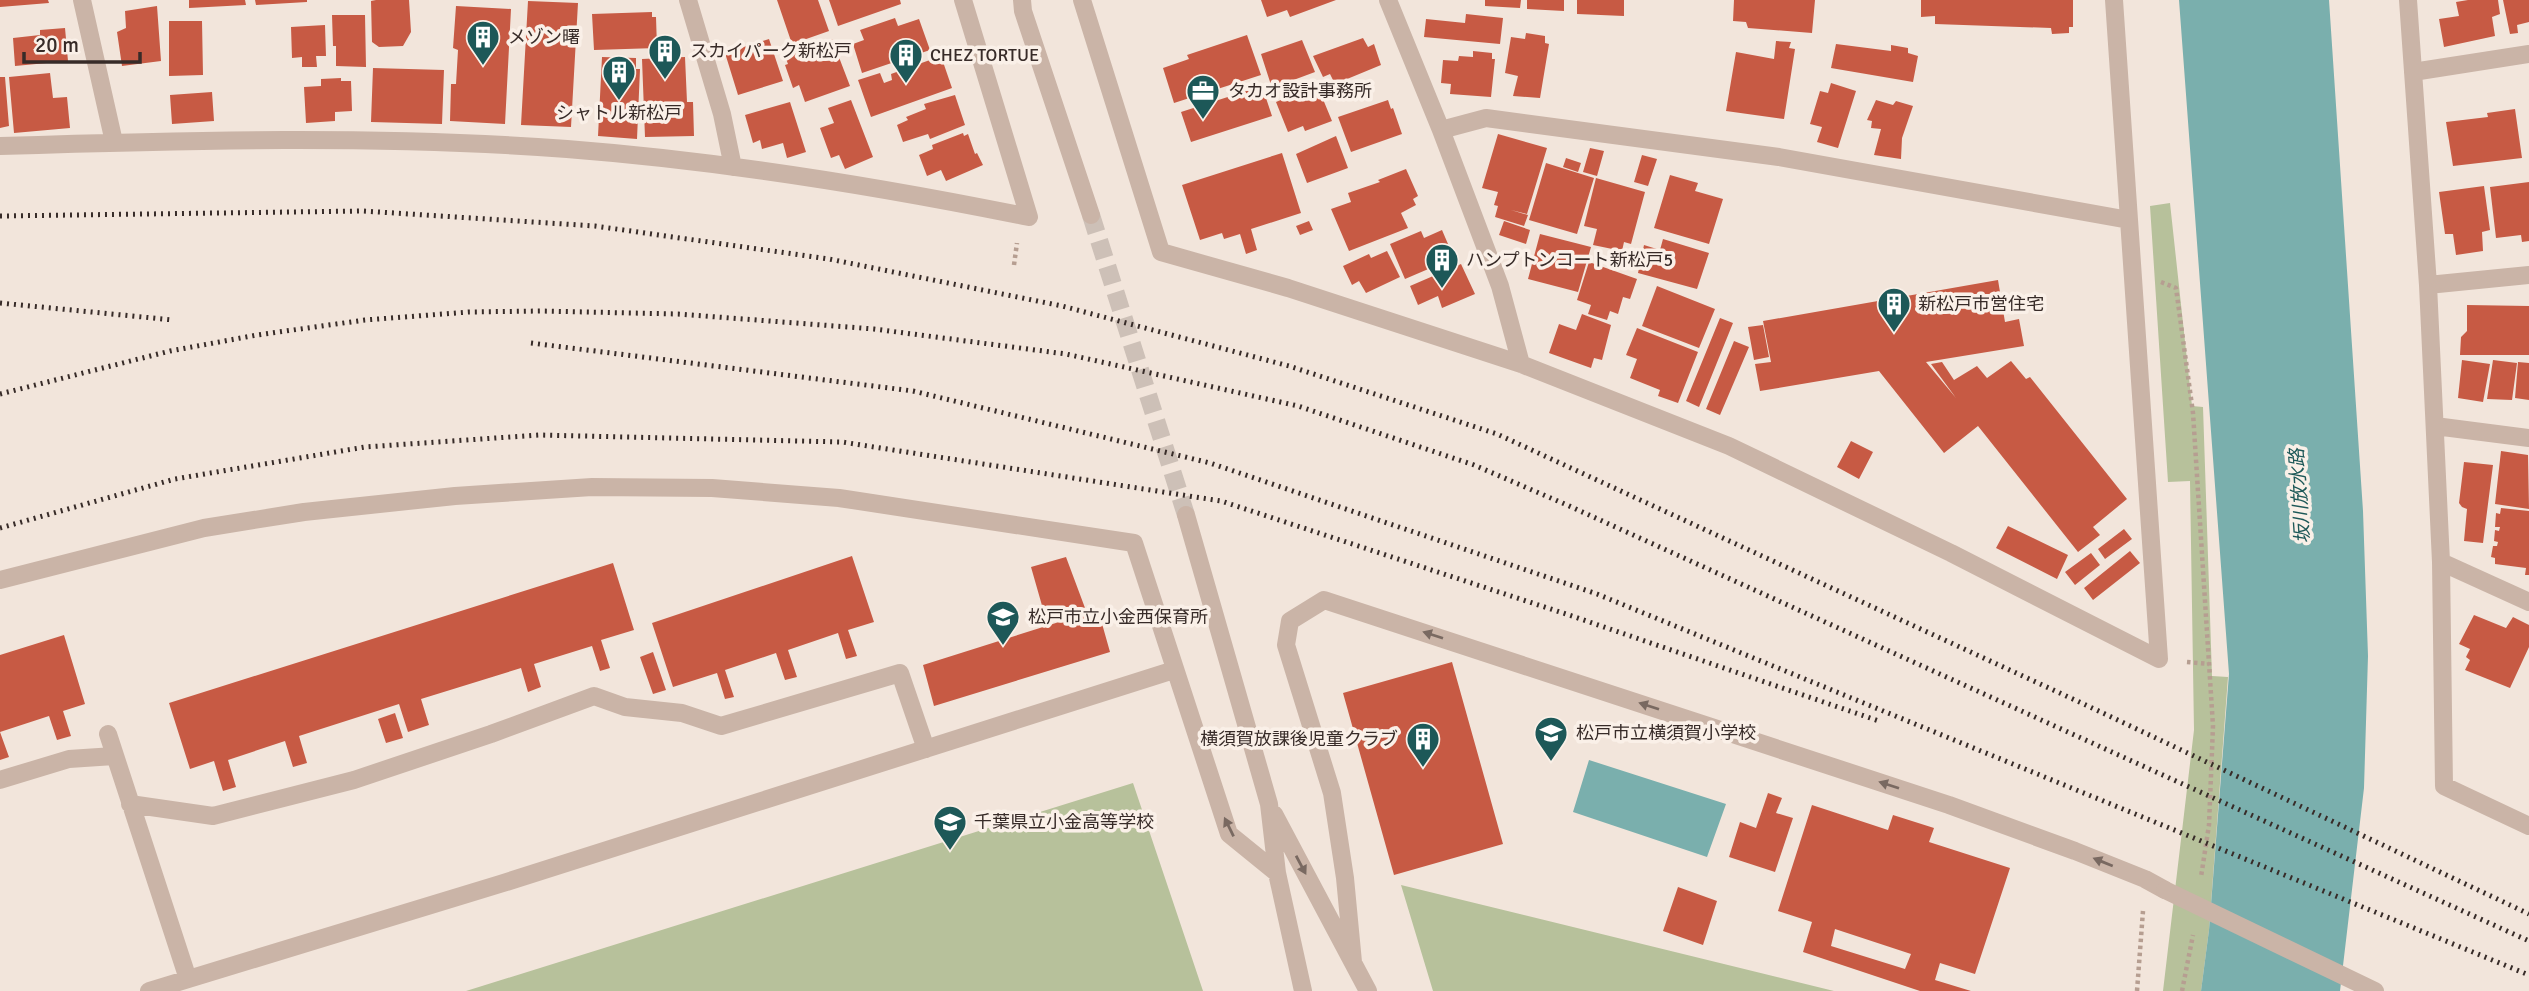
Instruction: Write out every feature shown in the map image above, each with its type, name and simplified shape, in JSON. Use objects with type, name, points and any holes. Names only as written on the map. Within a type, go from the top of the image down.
[{"type":"street","points":[[82,0],[114,142]]},
{"type":"street","points":[[688,0],[722,114],[733,167]]},
{"type":"street","points":[[0,146],[114,142],[422,141],[568,149],[733,167],[1029,216],[963,0]]},
{"type":"street","points":[[1083,0],[1160,252],[1288,288],[1521,364],[1729,446],[1951,553],[2159,659],[2114,0]]},
{"type":"street","points":[[1388,0],[1500,286],[1521,364]]},
{"type":"street","points":[[2408,0],[2435,426],[2441,562],[2444,786],[2529,826]]},
{"type":"street","points":[[1021,4],[1091,215]]},
{"type":"street","points":[[2413,72],[2529,54]]},
{"type":"street","points":[[1441,130],[1486,118],[1779,157],[2129,220]]},
{"type":"street","points":[[2428,285],[2529,275]]},
{"type":"street","points":[[2435,426],[2529,438]]},
{"type":"street","points":[[0,580],[204,528],[304,512],[455,496],[592,487],[712,488],[839,498],[1134,543],[1229,834],[1277,873]]},
{"type":"street","points":[[1186,515],[1269,804],[1277,873],[1303,991]]},
{"type":"street","points":[[2441,562],[2529,602]]},
{"type":"street","points":[[1353,962],[1345,878],[1332,793],[1286,645],[1290,621],[1324,600],[1949,805],[2145,879],[2375,991]]},
{"type":"street","points":[[149,991],[527,875],[1174,670]]},
{"type":"street","points":[[130,804],[212,816],[354,780],[594,696],[625,706],[682,713],[722,726],[900,673],[926,749]]},
{"type":"street","points":[[108,734],[188,979]]},
{"type":"street","points":[[0,780],[69,759],[114,756]]},
{"type":"street","points":[[1269,804],[1368,991]]},
{"type":"path","points":[[2132,269],[2176,288],[2193,413],[2213,726],[2209,825],[2201,880]]},
{"type":"path","points":[[2137,991],[2145,879]]},
{"type":"path","points":[[2182,991],[2193,934]]},
{"type":"green space","points":[[2170,203],[2192,406],[2203,407],[2212,676],[2228,677],[2209,930],[2201,991],[2163,991],[2194,730],[2190,481],[2168,482],[2150,206]]},
{"type":"green space","points":[[1133,783],[1203,991],[466,991]]},
{"type":"green space","points":[[1401,885],[1834,991],[1433,991]]},
{"type":"water","name":"坂川放水路","points":[[2179,0],[2329,0],[2363,511],[2368,656],[2364,788],[2340,991],[2201,991],[2209,930],[2229,674]]},
{"type":"water","points":[[1589,760],[1726,804],[1707,857],[1573,812]]},
{"type":"building","points":[[0,0],[48,0],[49,3],[0,7]]},
{"type":"building","points":[[189,0],[245,0],[246,5],[189,8]]},
{"type":"building","points":[[255,0],[307,0],[307,2],[256,5]]},
{"type":"building","points":[[409,0],[411,32],[403,46],[379,47],[372,42],[371,1]]},
{"type":"building","points":[[777,0],[818,0],[829,31],[792,44]]},
{"type":"building","points":[[829,0],[900,0],[901,4],[838,26]]},
{"type":"building","points":[[1261,0],[1336,0],[1290,17],[1287,10],[1267,17]]},
{"type":"building","points":[[1485,0],[1521,0],[1520,8],[1485,6]]},
{"type":"building","points":[[1527,0],[1564,0],[1564,11],[1527,9]]},
{"type":"building","points":[[1577,0],[1624,0],[1624,16],[1577,14]]},
{"type":"building","points":[[1734,0],[1815,0],[1812,33],[1748,28],[1746,22],[1733,21]]},
{"type":"building","points":[[1921,0],[2073,0],[2073,27],[2069,27],[2069,33],[2052,34],[2051,28],[1935,24],[1935,16],[1921,17]]},
{"type":"building","points":[[2498,0],[2500,14],[2492,17],[2495,36],[2444,47],[2439,19],[2459,16],[2456,2]]},
{"type":"building","points":[[2503,0],[2529,0],[2529,22],[2517,25],[2518,33],[2510,34]]},
{"type":"building","points":[[528,1],[578,3],[571,127],[521,125]]},
{"type":"building","points":[[157,6],[161,61],[122,66],[117,32],[126,28],[125,11]]},
{"type":"building","name":"メゾン曙","points":[[456,6],[511,9],[505,124],[450,121],[451,84],[456,84],[458,50],[453,48]]},
{"type":"building","points":[[652,12],[652,17],[656,17],[657,48],[594,50],[592,14]]},
{"type":"building","points":[[1466,14],[1503,18],[1500,44],[1424,37],[1426,19],[1465,23]]},
{"type":"building","points":[[332,15],[365,15],[366,67],[336,66]]},
{"type":"building","points":[[895,18],[898,26],[919,19],[930,50],[862,73],[853,44],[864,40],[860,30]]},
{"type":"building","points":[[169,21],[202,21],[203,75],[169,76]]},
{"type":"building","points":[[325,25],[326,56],[316,56],[317,67],[302,67],[302,57],[292,58],[291,27]]},
{"type":"building","points":[[65,28],[68,61],[15,66],[13,38],[40,35],[40,30]]},
{"type":"building","points":[[1526,33],[1545,36],[1545,43],[1549,44],[1540,98],[1513,96],[1518,76],[1505,73],[1511,37],[1525,39]]},
{"type":"building","points":[[1247,35],[1261,75],[1174,103],[1163,68],[1189,59],[1187,55]]},
{"type":"building","points":[[1363,38],[1368,47],[1374,44],[1381,65],[1335,84],[1330,74],[1323,77],[1313,56]]},
{"type":"building","points":[[769,39],[783,81],[738,95],[725,53]]},
{"type":"building","points":[[832,39],[850,86],[805,102],[799,85],[793,88],[785,65],[788,64],[785,56]]},
{"type":"building","points":[[1302,40],[1315,72],[1272,88],[1261,54]]},
{"type":"building","points":[[1776,41],[1791,42],[1789,48],[1795,49],[1784,119],[1726,111],[1736,52],[1774,59]]},
{"type":"building","points":[[1836,44],[1891,51],[1891,45],[1908,48],[1908,53],[1918,56],[1913,82],[1831,68]]},
{"type":"building","points":[[1473,51],[1492,53],[1492,59],[1495,59],[1491,97],[1450,94],[1451,84],[1441,83],[1443,60],[1458,61],[1459,56],[1473,57]]},
{"type":"building","name":"CHEZ TORTUE","points":[[941,56],[952,88],[871,117],[858,80],[880,73],[884,83],[892,80],[891,74]]},
{"type":"building","name":"シャトル新松戸","points":[[602,57],[636,58],[636,69],[640,69],[637,139],[598,136]]},
{"type":"building","name":"スカイパーク新松戸","points":[[685,57],[687,102],[693,102],[694,136],[645,137],[642,59]]},
{"type":"building","points":[[373,68],[444,70],[442,124],[371,122]]},
{"type":"building","points":[[50,73],[53,98],[67,97],[70,128],[14,133],[9,77]]},
{"type":"building","points":[[0,77],[5,77],[9,126],[0,128]]},
{"type":"building","points":[[341,78],[341,81],[351,81],[352,111],[335,112],[335,121],[306,123],[304,87],[321,86],[321,79]]},
{"type":"building","points":[[1831,83],[1856,91],[1838,148],[1817,142],[1822,127],[1810,124],[1820,91],[1828,93]]},
{"type":"building","points":[[1262,86],[1272,116],[1191,142],[1181,112]]},
{"type":"building","points":[[212,92],[214,121],[172,124],[170,95]]},
{"type":"building","points":[[1300,92],[1303,100],[1320,92],[1332,121],[1305,131],[1303,126],[1288,132],[1276,102]]},
{"type":"building","points":[[955,95],[965,125],[930,139],[928,134],[903,142],[897,125],[908,120],[906,117],[926,109],[924,104]]},
{"type":"building","points":[[851,100],[873,157],[845,169],[839,155],[831,158],[820,128],[834,123],[828,108]]},
{"type":"building","points":[[1388,100],[1402,134],[1351,152],[1338,117]]},
{"type":"building","points":[[1876,100],[1893,105],[1896,101],[1913,106],[1902,138],[1901,159],[1874,155],[1881,129],[1871,128],[1872,121],[1867,120]]},
{"type":"building","points":[[790,102],[806,152],[787,158],[783,143],[762,149],[760,140],[753,143],[745,115]]},
{"type":"building","points":[[2515,109],[2522,158],[2453,166],[2446,122],[2488,117],[2487,113]]},
{"type":"building","points":[[963,133],[964,136],[968,134],[975,154],[977,153],[983,165],[946,181],[941,170],[927,176],[919,155],[933,149],[932,145]]},
{"type":"building","points":[[1498,134],[1547,148],[1527,214],[1511,210],[1528,215],[1524,226],[1495,217],[1498,206],[1494,205],[1498,192],[1482,188]]},
{"type":"building","points":[[1336,136],[1348,168],[1307,183],[1296,154]]},
{"type":"building","points":[[1590,148],[1604,151],[1597,176],[1583,172]]},
{"type":"building","points":[[1282,153],[1301,213],[1251,229],[1257,250],[1246,254],[1240,234],[1224,239],[1222,233],[1200,240],[1182,185]]},
{"type":"building","points":[[1642,155],[1657,159],[1648,186],[1634,182]]},
{"type":"building","points":[[1566,158],[1581,163],[1578,172],[1563,167]]},
{"type":"building","points":[[1546,163],[1594,178],[1577,234],[1529,220]]},
{"type":"building","points":[[1406,169],[1418,196],[1413,199],[1416,205],[1401,213],[1408,228],[1349,251],[1331,209],[1351,202],[1348,193]]},
{"type":"building","points":[[1670,175],[1698,183],[1695,191],[1723,199],[1709,244],[1654,228]]},
{"type":"building","points":[[1596,178],[1645,192],[1631,244],[1624,242],[1622,251],[1593,245],[1597,229],[1584,226]]},
{"type":"building","points":[[2529,182],[2529,241],[2522,242],[2521,235],[2496,238],[2490,187]]},
{"type":"building","points":[[2484,186],[2490,230],[2482,232],[2483,251],[2456,255],[2453,234],[2445,234],[2439,192]]},
{"type":"building","points":[[1309,221],[1313,230],[1300,235],[1296,226]]},
{"type":"building","points":[[1504,221],[1530,230],[1526,244],[1499,235]]},
{"type":"building","points":[[1442,230],[1454,258],[1405,279],[1390,244],[1421,231],[1424,238]]},
{"type":"building","points":[[1540,234],[1591,247],[1578,292],[1528,279]]},
{"type":"building","points":[[1663,239],[1709,253],[1697,289],[1638,273],[1644,245],[1660,250]]},
{"type":"building","points":[[1387,251],[1400,277],[1366,293],[1359,281],[1352,285],[1343,266],[1369,254],[1371,258]]},
{"type":"building","points":[[1589,262],[1637,279],[1630,299],[1623,297],[1618,314],[1610,311],[1607,320],[1588,314],[1591,305],[1577,300]]},
{"type":"building","name":"ハンプトンコート新松戸5","points":[[1461,264],[1475,294],[1442,308],[1438,296],[1418,305],[1410,286]]},
{"type":"building","points":[[1998,280],[2005,322],[2019,319],[2024,346],[1926,362],[1956,398],[1931,364],[1942,362],[1954,380],[1977,366],[1987,378],[2011,361],[2026,379],[2030,377],[2127,499],[2093,527],[2100,535],[2078,552],[1978,426],[1944,453],[1879,371],[1760,391],[1755,364],[1771,362],[1763,321]]},
{"type":"building","points":[[1657,286],[1715,309],[1699,348],[1642,326]]},
{"type":"building","points":[[2467,305],[2529,306],[2529,355],[2460,355],[2461,337],[2467,331]]},
{"type":"building","points":[[1582,314],[1611,325],[1602,360],[1594,358],[1591,368],[1549,353],[1559,324],[1576,330]]},
{"type":"building","points":[[1720,318],[1733,323],[1699,407],[1686,401]]},
{"type":"building","points":[[1763,325],[1769,357],[1754,360],[1748,327]]},
{"type":"building","points":[[1637,328],[1698,352],[1678,403],[1658,396],[1660,390],[1630,378],[1637,359],[1626,355]]},
{"type":"building","points":[[1734,341],[1749,347],[1720,415],[1706,409]]},
{"type":"building","points":[[2462,360],[2490,364],[2483,402],[2458,398]]},
{"type":"building","points":[[2493,360],[2517,363],[2512,400],[2487,399]]},
{"type":"building","points":[[2518,362],[2529,363],[2529,400],[2515,398]]},
{"type":"building","points":[[1851,441],[1873,452],[1859,479],[1837,467]]},
{"type":"building","points":[[2501,451],[2528,455],[2529,509],[2495,504]]},
{"type":"building","points":[[2464,462],[2493,465],[2483,543],[2464,541],[2467,509],[2459,503]]},
{"type":"building","points":[[2501,508],[2529,511],[2529,575],[2525,575],[2526,568],[2495,564],[2495,558],[2491,557],[2493,546],[2497,546],[2498,542],[2494,541],[2495,530],[2499,531],[2500,527],[2495,527],[2496,513],[2500,514]]},
{"type":"building","points":[[2008,526],[2068,555],[2057,579],[1996,548]]},
{"type":"building","points":[[2124,529],[2132,539],[2105,559],[2098,549]]},
{"type":"building","points":[[2130,551],[2140,563],[2093,600],[2084,588]]},
{"type":"building","points":[[2091,553],[2100,565],[2075,585],[2065,572]]},
{"type":"building","points":[[852,556],[874,622],[848,630],[857,656],[846,659],[838,633],[788,650],[797,677],[785,680],[776,653],[725,670],[734,697],[725,699],[717,673],[673,687],[652,623]]},
{"type":"building","points":[[1066,557],[1088,616],[1099,613],[1110,652],[934,706],[923,665],[1059,622],[1056,607],[1043,609],[1031,567]]},
{"type":"building","points":[[613,563],[634,630],[601,640],[610,668],[600,671],[592,646],[534,664],[541,687],[528,692],[521,668],[421,699],[429,725],[408,732],[399,704],[299,736],[307,763],[293,767],[285,741],[228,760],[236,787],[223,791],[214,761],[190,769],[169,703]]},
{"type":"building","points":[[2474,615],[2506,628],[2513,617],[2529,625],[2529,647],[2510,688],[2465,670],[2470,660],[2466,657],[2470,649],[2459,644]]},
{"type":"building","points":[[64,635],[85,704],[63,711],[71,736],[57,740],[49,716],[0,732],[0,655]]},
{"type":"building","points":[[653,652],[666,690],[653,694],[640,657]]},
{"type":"building","name":"横須賀放課後児童クラブ","points":[[1452,662],[1503,844],[1394,875],[1343,693]]},
{"type":"building","points":[[395,713],[403,738],[386,743],[378,719]]},
{"type":"building","points":[[0,732],[9,757],[0,760]]},
{"type":"building","points":[[1768,793],[1782,798],[1776,813],[1793,818],[1775,872],[1729,857],[1740,822],[1756,828]]},
{"type":"building","points":[[1812,805],[1888,830],[1893,815],[1934,828],[1929,842],[2010,868],[1975,974],[1940,963],[1935,980],[1971,991],[1920,991],[1803,952],[1812,922],[1778,911]],"holes":[[[1835,929],[1911,954],[1905,969],[1831,946]]]},
{"type":"building","points":[[1678,887],[1717,901],[1703,945],[1663,931]]},
{"type":"tunnel","points":[[1091,215],[1186,515]]},
{"type":"railway","points":[[0,216],[363,211],[595,226],[829,259],[1062,306],[1289,366],[1497,434],[2088,706],[2529,914]]},
{"type":"railway","points":[[0,303],[173,320]]},
{"type":"railway","points":[[0,394],[170,351],[257,335],[365,320],[469,312],[678,314],[874,329],[1066,354],[1298,406],[1474,465],[2529,941]]},
{"type":"railway","points":[[531,343],[913,391],[1210,463],[1597,594],[2529,975]]},
{"type":"railway","points":[[0,528],[175,479],[365,447],[539,435],[842,442],[1221,501],[1566,614],[1879,721]]},
{"type":"place","name":"メゾン曙","points":[[483,67]]},
{"type":"place","name":"スカイパーク新松戸","points":[[665,81]]},
{"type":"place","name":"CHEZ TORTUE","points":[[906,85]]},
{"type":"place","name":"シャトル新松戸","points":[[619,102]]},
{"type":"place","name":"タカオ設計事務所","points":[[1203,121]]},
{"type":"place","name":"ハンプトンコート新松戸5","points":[[1442,290]]},
{"type":"place","name":"新松戸市営住宅","points":[[1894,334]]},
{"type":"place","name":"松戸市立小金西保育所","points":[[1003,647]]},
{"type":"place","name":"松戸市立横須賀小学校","points":[[1551,763]]},
{"type":"place","name":"横須賀放課後児童クラブ","points":[[1423,769]]},
{"type":"place","name":"千葉県立小金高等学校","points":[[950,852]]}]
